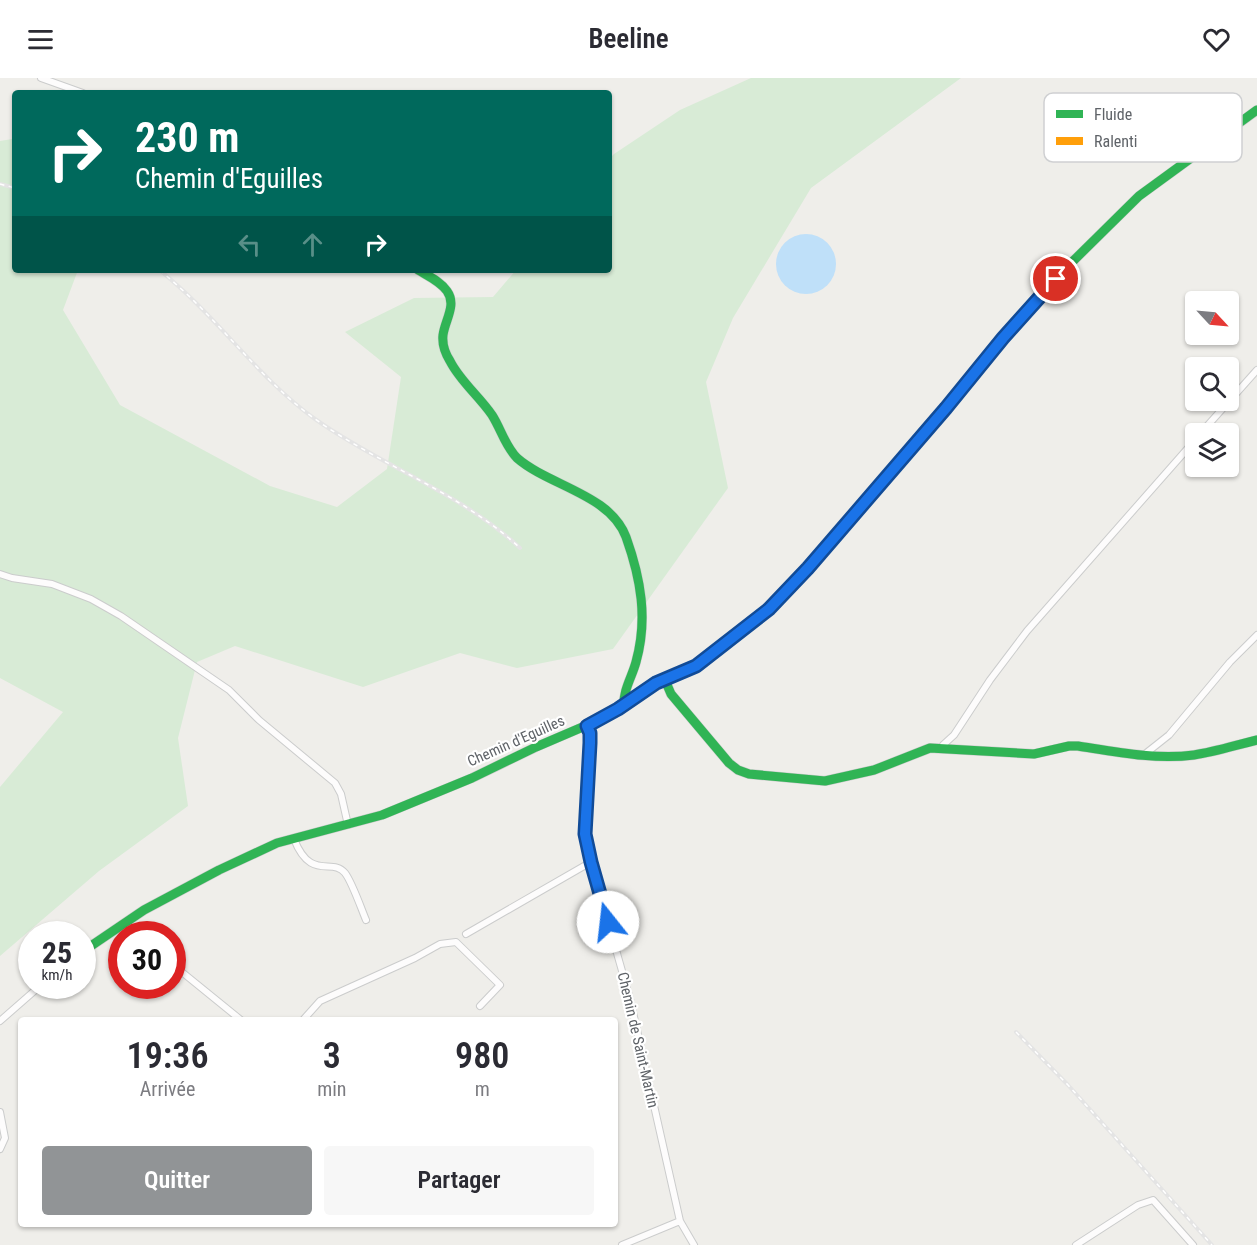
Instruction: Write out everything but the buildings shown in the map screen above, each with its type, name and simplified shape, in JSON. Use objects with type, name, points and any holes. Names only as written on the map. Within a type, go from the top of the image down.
[{"type":"street","points":[[41,78],[75,90]]},
{"type":"street","name":"Chemin d'Eguilles","points":[[1242,121],[1257,110]]},
{"type":"street","name":"Chemin d'Eguilles","points":[[128,921],[219,870],[277,843],[348,826],[382,815],[472,778],[536,747],[587,726],[624,706],[656,683],[696,666],[769,609],[808,568],[1003,338],[1065,269],[1139,196],[1186,162]]},
{"type":"street","points":[[423,273],[438,281],[450,295],[452,308],[443,335],[447,358],[492,415],[512,454],[525,464],[603,508],[623,529],[640,579],[643,610],[636,661],[623,699],[624,706]]},
{"type":"street","points":[[1210,423],[1257,370]]},
{"type":"street","points":[[943,749],[1026,631],[1185,450]]},
{"type":"street","points":[[0,574],[52,584],[91,599],[158,639],[196,669],[222,685],[259,720],[335,783],[341,794],[348,826]]},
{"type":"street","points":[[1145,754],[1169,735],[1230,662],[1257,635]]},
{"type":"street","points":[[665,680],[671,694],[729,763],[748,774],[825,781],[874,770],[925,750],[1034,754],[1069,746],[1180,756],[1194,755],[1257,740]]},
{"type":"street","name":"Chemin de Saint-Martin","points":[[587,726],[590,743],[585,834],[630,999],[680,1221],[694,1245]]},
{"type":"street","points":[[294,839],[298,850],[309,863],[336,868],[345,873],[366,920]]},
{"type":"street","points":[[466,934],[591,862]]},
{"type":"street","points":[[306,1017],[320,1001],[423,955],[440,944],[452,941],[456,942],[500,985],[480,1006]]},
{"type":"street","points":[[186,975],[237,1017]]},
{"type":"street","points":[[0,1021],[25,999]]},
{"type":"street","points":[[0,1112],[5,1138],[0,1149]]},
{"type":"street","points":[[1076,1245],[1138,1205],[1153,1200],[1193,1245]]},
{"type":"street","points":[[622,1245],[680,1221]]},
{"type":"green space","points":[[751,78],[961,78],[811,188],[733,318],[706,382],[728,488],[613,649],[517,668],[460,653],[363,687],[235,646],[197,662],[178,738],[188,806],[99,871],[41,921],[18,921],[18,941],[0,956],[0,787],[63,712],[0,678],[0,141],[12,139],[12,273],[77,273],[63,310],[120,405],[270,486],[337,507],[387,469],[401,377],[345,332],[414,298],[493,297],[513,273],[612,273],[612,156],[680,110]]},
{"type":"water","points":[[800,234],[812,234],[823,239],[831,247],[836,264],[834,276],[823,289],[812,294],[800,294],[789,289],[781,281],[776,270],[776,258],[781,247],[789,239]]},
{"type":"railway","points":[[0,184],[12,187]]},
{"type":"railway","points":[[163,273],[298,406],[340,436],[447,495],[497,529],[520,548]]},
{"type":"railway","points":[[1016,1032],[1068,1085],[1212,1245]]},
{"type":"traffic: fast","points":[[1242,121],[1257,110]]},
{"type":"traffic: fast","points":[[936,420],[1003,338],[1065,269],[1139,196],[1186,162]]},
{"type":"traffic: fast","points":[[423,273],[441,284],[450,296],[451,307],[443,335],[445,352],[459,375],[492,415],[513,453],[530,468],[593,500],[607,510],[618,522],[626,537],[639,584],[642,630],[640,646],[626,689],[624,706]]},
{"type":"traffic: fast","points":[[96,943],[144,910],[219,870],[277,843],[382,815],[472,778],[599,720],[656,683],[696,666],[719,648]]},
{"type":"traffic: fast","points":[[665,680],[671,694],[729,763],[749,774],[825,781],[874,770],[930,748],[1034,754],[1078,746],[1165,757],[1194,755],[1257,740]]},
{"type":"traffic: slow","points":[[719,648],[769,609],[809,568],[936,420]]},
{"type":"route","points":[[608,922],[585,834],[590,743],[587,726],[618,709],[656,683],[696,666],[769,609],[808,568],[1056,279]]}]
